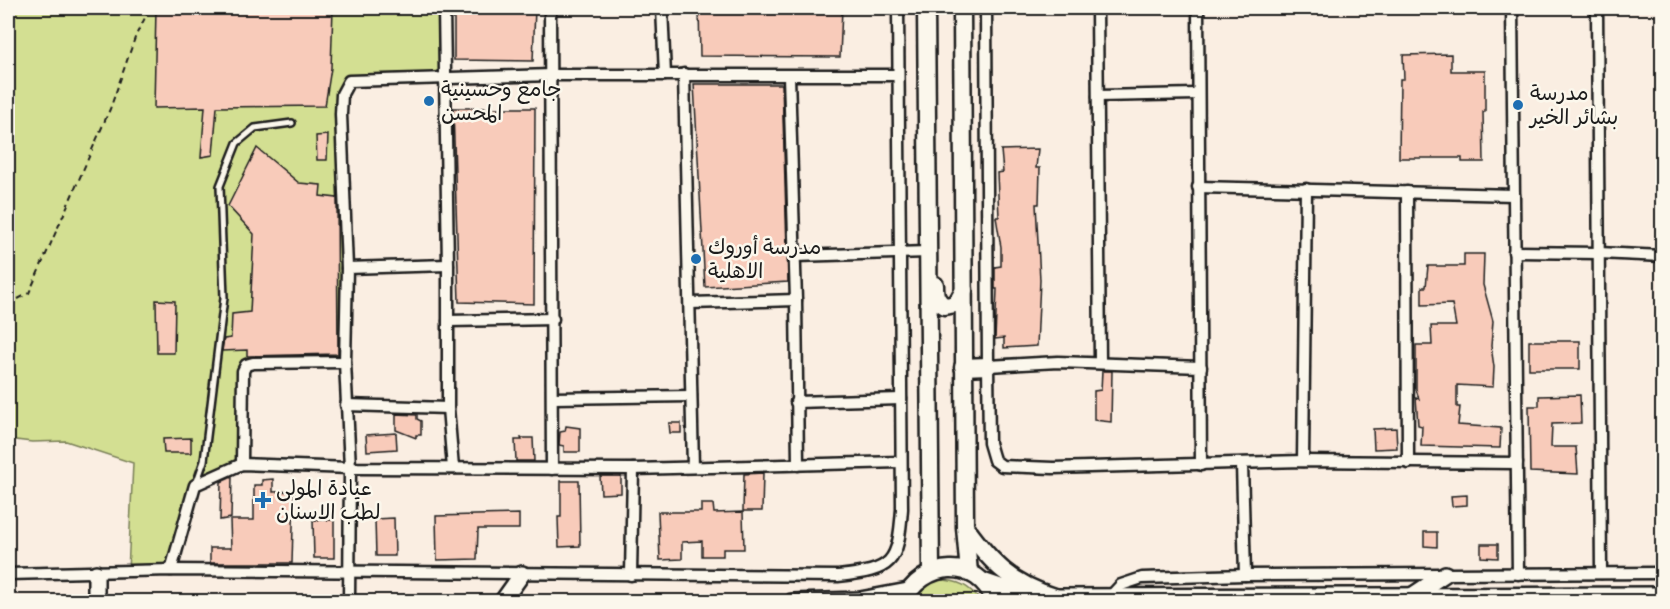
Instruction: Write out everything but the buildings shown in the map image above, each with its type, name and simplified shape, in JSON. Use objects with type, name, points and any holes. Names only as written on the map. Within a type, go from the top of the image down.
[{"type":"main road","points":[[926,8],[931,572]]},
{"type":"main road","points":[[962,8],[965,527],[976,577],[992,594],[995,602]]},
{"type":"main road","points":[[928,225],[933,241],[935,296],[939,303],[949,306],[956,304],[964,290]]},
{"type":"main road","points":[[963,367],[988,366]]},
{"type":"main road","points":[[965,527],[996,565],[1013,580],[1033,591],[1055,597]]},
{"type":"main road","points":[[792,602],[906,596],[918,579],[931,572],[944,569],[957,569],[1024,595],[1055,597],[1662,595]]},
{"type":"main road","points":[[96,573],[96,602]]},
{"type":"main road","points":[[502,602],[522,574]]},
{"type":"main road","points":[[1410,597],[1445,574]]},
{"type":"street","points":[[444,8],[448,408],[453,468]]},
{"type":"street","points":[[550,8],[552,469]]},
{"type":"street","points":[[662,8],[664,75]]},
{"type":"street","points":[[8,574],[171,570],[838,576],[869,573],[888,564],[896,549],[901,518],[898,8]]},
{"type":"street","points":[[986,8],[989,443],[994,460],[1002,466],[1053,468],[1303,461],[1517,463]]},
{"type":"street","points":[[1097,8],[1100,363]]},
{"type":"street","points":[[1198,8],[1201,465]]},
{"type":"street","points":[[1512,8],[1518,574]]},
{"type":"street","points":[[1597,8],[1601,573]]},
{"type":"street","points":[[684,74],[693,468]]},
{"type":"street","points":[[349,602],[350,468],[345,362],[347,268],[341,114],[342,94],[349,81],[552,75],[898,75]]},
{"type":"street","points":[[789,76],[795,256],[798,465]]},
{"type":"street","points":[[1098,96],[1197,94]]},
{"type":"street","points":[[1198,187],[1514,195]]},
{"type":"street","points":[[1303,461],[1306,189]]},
{"type":"street","points":[[1407,192],[1408,463]]},
{"type":"street","points":[[795,256],[928,252]]},
{"type":"street","points":[[1514,252],[1662,256]]},
{"type":"street","points":[[347,268],[448,265]]},
{"type":"street","points":[[690,303],[796,300]]},
{"type":"street","points":[[448,321],[553,320]]},
{"type":"street","points":[[242,464],[243,371],[246,366],[253,363],[345,362]]},
{"type":"street","points":[[988,366],[1058,362],[1201,367]]},
{"type":"street","points":[[553,398],[691,396]]},
{"type":"street","points":[[796,402],[901,399]]},
{"type":"street","points":[[346,405],[448,408]]},
{"type":"street","points":[[171,570],[195,485],[242,464],[350,468],[633,469],[901,462]]},
{"type":"street","points":[[1242,464],[1245,575]]},
{"type":"street","points":[[632,575],[633,469]]},
{"type":"street","points":[[1109,598],[1122,585],[1135,579],[1245,575],[1662,573]]},
{"type":"lane","points":[[195,485],[204,461],[224,298],[220,186],[237,143],[255,128],[292,123]]},
{"type":"path","points":[[18,299],[29,293],[110,109],[148,8]]},
{"type":"green space","points":[[8,8],[444,8],[444,77],[350,81],[342,94],[345,362],[246,366],[242,464],[195,485],[171,570],[128,572],[133,463],[66,441],[32,442],[8,439]]},
{"type":"green space","points":[[939,580],[963,585],[980,601],[910,602],[927,584]]},
{"type":"place","name":"جامع وحسينية المحسن","points":[[429,101]]},
{"type":"place","name":"مدرسة بشائر الخير","points":[[1518,105]]},
{"type":"place","name":"مدرسة أوروك الاهلية","points":[[696,259]]},
{"type":"place","name":"عيادة المولى لطب الاسنان","points":[[263,500]]}]
